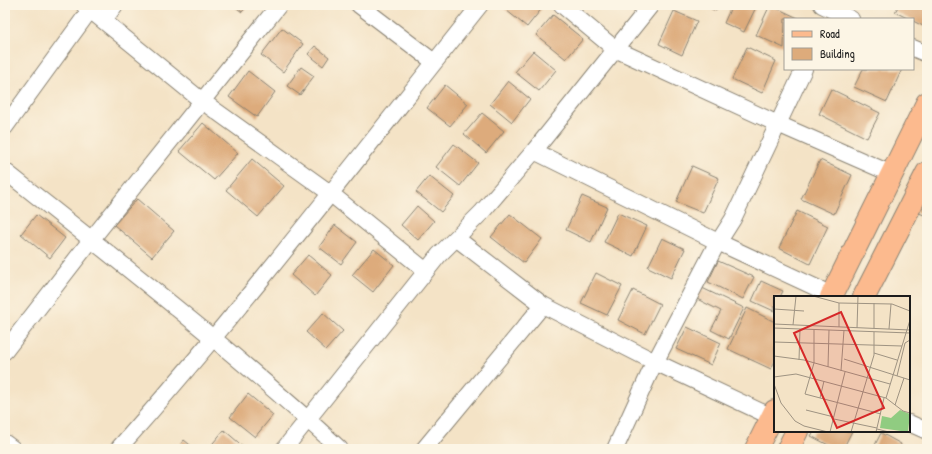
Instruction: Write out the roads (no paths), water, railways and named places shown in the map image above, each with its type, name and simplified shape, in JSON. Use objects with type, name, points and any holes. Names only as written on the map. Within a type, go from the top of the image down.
[{"type":"main road","points":[[832,296],[927,102]]},
{"type":"main road","points":[[865,296],[927,173]]},
{"type":"main road","points":[[756,449],[774,414]]},
{"type":"main road","points":[[788,449],[796,432]]},
{"type":"street","points":[[104,20],[115,5]]},
{"type":"street","points":[[5,350],[279,5]]},
{"type":"street","points":[[359,5],[434,62]]},
{"type":"street","points":[[118,449],[180,380],[480,5]]},
{"type":"street","points":[[562,5],[615,49],[778,124],[892,174]]},
{"type":"street","points":[[284,449],[439,255],[482,212],[534,151],[651,5]]},
{"type":"street","points":[[5,127],[87,7],[202,101],[330,193],[426,271]]},
{"type":"street","points":[[829,10],[849,18]]},
{"type":"street","points":[[914,48],[927,54]]},
{"type":"street","points":[[615,449],[656,362],[718,242],[733,219],[804,70]]},
{"type":"street","points":[[534,151],[718,242],[832,296]]},
{"type":"street","points":[[5,171],[214,337],[340,449]]},
{"type":"street","points":[[456,238],[543,305],[656,362],[774,414]]},
{"type":"street","points":[[424,449],[543,305]]},
{"type":"street","points":[[910,422],[927,431]]},
{"type":"street","points":[[5,443],[13,449]]}]
